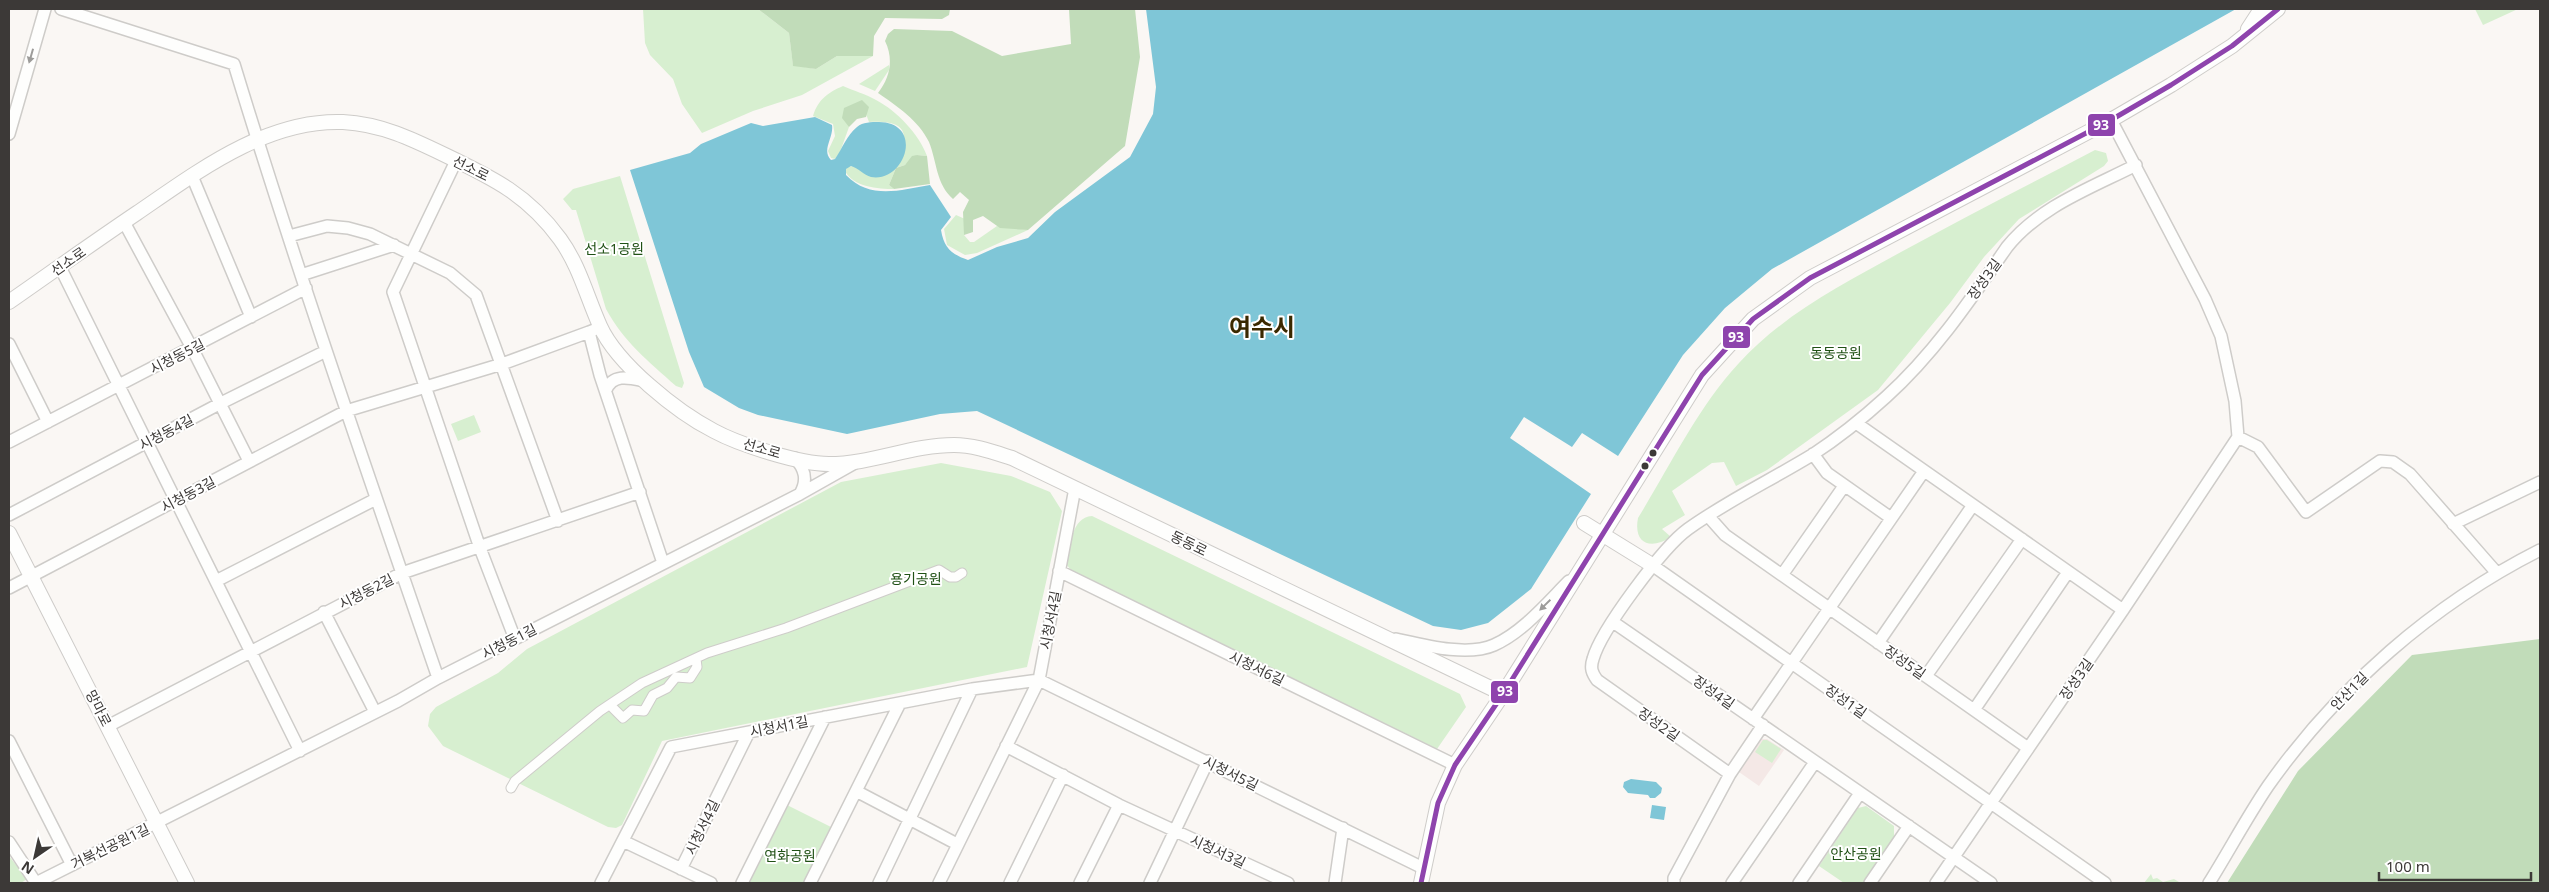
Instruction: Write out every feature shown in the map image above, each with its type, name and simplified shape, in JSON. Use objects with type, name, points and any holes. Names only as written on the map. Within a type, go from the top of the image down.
[{"type":"street","points":[[9,134],[45,9]]},
{"type":"street","points":[[61,9],[234,64],[256,140],[326,351],[438,678]]},
{"type":"street","points":[[2242,39],[2261,9]]},
{"type":"street","points":[[1421,883],[1438,803],[1455,765],[1503,694],[1702,375],[1753,319],[1810,278],[2111,120],[2171,85],[2242,39],[2278,9]]},
{"type":"street","points":[[2111,120],[2205,299],[2220,336],[2230,373],[2238,437],[2258,448],[2306,512],[2380,461],[2388,460],[2404,469],[2415,479],[2496,572]]},
{"type":"street","name":"선소로","points":[[9,302],[192,176],[256,140],[289,130],[341,122],[374,125],[402,135],[513,190],[545,219],[562,242],[576,267],[594,329],[610,343],[645,381],[672,404],[715,432],[764,450],[828,464],[862,460]]},
{"type":"street","points":[[456,161],[393,292],[424,388],[480,548],[515,639]]},
{"type":"street","name":"장성3길","points":[[1652,565],[1668,545],[1688,529],[1813,454],[1856,423],[1887,396],[1917,366],[2010,243],[2022,231],[2064,201],[2136,165]]},
{"type":"street","points":[[192,176],[251,317]]},
{"type":"street","points":[[124,222],[192,348],[249,461]]},
{"type":"street","points":[[289,236],[327,226],[348,228],[394,245],[450,273],[476,295],[558,521]]},
{"type":"street","points":[[301,275],[394,245]]},
{"type":"street","points":[[60,267],[148,441],[300,751]]},
{"type":"street","name":"시청동5길","points":[[9,442],[306,288]]},
{"type":"street","points":[[594,329],[606,390],[664,562]]},
{"type":"street","name":"시청동3길","points":[[9,588],[346,411],[502,364],[594,329]]},
{"type":"street","points":[[9,344],[48,422]]},
{"type":"street","name":"시청동4길","points":[[9,516],[220,403],[326,351]]},
{"type":"street","points":[[606,390],[617,379],[645,381]]},
{"type":"street","points":[[1856,423],[2123,610]]},
{"type":"street","name":"장성3길","points":[[1936,883],[2123,610],[2238,437]]},
{"type":"street","name":"동동로","points":[[862,460],[931,446],[955,445],[972,447],[1027,464],[1503,694]]},
{"type":"street","points":[[1813,454],[1827,473],[1891,518]]},
{"type":"street","points":[[794,458],[804,471],[804,484],[800,494]]},
{"type":"street","name":"시청동1길","points":[[157,824],[664,562],[800,494],[862,460]]},
{"type":"street","points":[[1674,883],[1678,870],[1792,663],[1924,471]]},
{"type":"street","points":[[2454,524],[2540,482]]},
{"type":"street","points":[[1782,575],[1844,486]]},
{"type":"street","name":"시청서4길","points":[[939,883],[1039,680],[1075,488]]},
{"type":"street","name":"시청동2길","points":[[108,726],[402,573],[640,492]]},
{"type":"street","points":[[216,581],[376,499]]},
{"type":"street","points":[[1878,642],[1973,505]]},
{"type":"street","name":"장성5길","points":[[1709,517],[1725,535],[2028,748]]},
{"type":"street","name":"장성1길","points":[[1584,523],[1604,533],[1652,565],[2104,883]]},
{"type":"street","name":"망마로","points":[[9,533],[188,883]]},
{"type":"street","points":[[1926,676],[2022,539]]},
{"type":"street","name":"안산1길","points":[[2209,883],[2268,787],[2313,728],[2366,674],[2399,643],[2496,572],[2540,550]]},
{"type":"street","name":"장성2길","points":[[1652,565],[1613,622],[1596,651],[1592,664],[1592,674],[1730,774]]},
{"type":"street","points":[[511,788],[515,781],[610,705],[642,683],[696,659],[786,628],[939,570],[950,577],[956,577],[962,573]]},
{"type":"street","name":"시청서6길","points":[[1059,571],[1455,765]]},
{"type":"street","points":[[1385,637],[1462,650],[1493,646],[1518,629],[1580,571]]},
{"type":"street","points":[[1974,710],[2068,572]]},
{"type":"street","points":[[324,612],[375,712]]},
{"type":"street","name":"장성4길","points":[[1613,622],[1991,883]]},
{"type":"street","points":[[610,705],[622,718],[632,710],[644,711],[653,695],[667,688],[676,677],[690,678],[697,667],[696,659]]},
{"type":"street","name":"시청서1길","points":[[601,883],[670,747],[972,689],[1039,680]]},
{"type":"street","name":"시청서5길","points":[[1039,680],[1208,761],[1423,868]]},
{"type":"street","points":[[879,883],[972,689]]},
{"type":"street","points":[[810,883],[900,703]]},
{"type":"street","points":[[742,883],[825,717]]},
{"type":"street","name":"시청서4길","points":[[681,869],[749,732]]},
{"type":"street","points":[[9,741],[72,865]]},
{"type":"street","points":[[1006,746],[1119,805],[1175,831]]},
{"type":"street","points":[[1151,883],[1208,761]]},
{"type":"street","points":[[1732,883],[1815,762]]},
{"type":"street","points":[[1010,883],[1063,775]]},
{"type":"street","points":[[856,791],[957,844]]},
{"type":"street","points":[[1799,883],[1860,793]]},
{"type":"street","points":[[1080,883],[1119,805]]},
{"type":"street","name":"거북선공원1길","points":[[36,883],[157,824]]},
{"type":"street","points":[[1870,883],[1909,826]]},
{"type":"street","points":[[1335,883],[1343,828]]},
{"type":"street","name":"시청서3길","points":[[1175,831],[1288,883]]},
{"type":"street","name":"시청서4길","points":[[623,840],[711,883]]},
{"type":"street","points":[[9,842],[36,883]]},
{"type":"shaded area","points":[[1762,739],[1767,739],[1784,750],[1759,786],[1739,772]]},
{"type":"green space","points":[[643,9],[758,9],[789,33],[793,65],[816,69],[837,56],[873,56],[802,95],[753,111],[702,133],[682,104],[673,79],[650,55],[645,43]]},
{"type":"green space","points":[[758,9],[950,9],[949,15],[942,19],[885,18],[874,36],[873,56],[837,56],[816,69],[793,66],[789,33]]},
{"type":"green space","points":[[1069,9],[1135,9],[1140,57],[1125,146],[1028,230],[1000,228],[983,216],[973,220],[973,232],[964,235],[963,212],[969,200],[960,192],[953,199],[947,193],[940,180],[932,150],[925,134],[907,114],[878,93],[888,75],[890,61],[885,41],[888,34],[894,29],[952,31],[1002,56],[1071,44]]},
{"type":"green space","points":[[2475,9],[2518,9],[2483,25]]},
{"type":"green space","points":[[889,65],[889,70],[875,91],[859,84]]},
{"type":"green space","points":[[843,86],[872,98],[892,110],[913,132],[927,156],[917,155],[905,165],[896,168],[889,185],[894,189],[874,188],[860,184],[854,181],[845,171],[847,167],[853,166],[878,177],[891,172],[901,151],[904,135],[901,129],[895,125],[884,122],[869,122],[866,114],[848,123],[849,127],[840,152],[835,159],[831,158],[828,151],[835,136],[833,124],[813,116],[818,105],[825,97]]},
{"type":"green space","points":[[862,100],[869,107],[866,117],[857,119],[849,127],[842,118],[844,108]]},
{"type":"green space","name":"동동공원","points":[[2095,150],[2106,153],[2108,161],[2104,166],[2019,219],[1984,257],[1950,303],[1878,390],[1767,470],[1736,486],[1724,462],[1712,463],[1672,491],[1685,515],[1662,529],[1671,537],[1664,541],[1650,544],[1641,539],[1637,527],[1638,518],[1685,438],[1710,398],[1739,363],[1757,345],[1795,314],[1858,276]]},
{"type":"green space","points":[[912,156],[927,156],[930,184],[894,189],[889,185],[896,168],[905,165]]},
{"type":"green space","name":"선소1공원","points":[[620,176],[684,383],[682,388],[676,386],[646,359],[613,321],[606,309],[576,210],[572,210],[563,199],[573,189]]},
{"type":"green space","points":[[956,215],[965,219],[964,235],[970,242],[974,242],[997,226],[1028,230],[977,253],[965,255],[947,245],[944,229]]},
{"type":"green space","points":[[474,415],[481,432],[458,441],[451,424]]},
{"type":"green space","name":"용기공원","points":[[941,463],[1011,476],[1050,492],[1062,511],[1027,667],[662,741],[622,825],[616,828],[608,827],[443,746],[428,726],[430,714],[436,707],[498,673],[527,649],[841,482]]},
{"type":"green space","points":[[1092,516],[1460,694],[1466,707],[1437,749],[1071,570],[1066,564],[1073,534],[1080,522]]},
{"type":"green space","points":[[2540,639],[2540,883],[2227,883],[2298,771],[2412,655]]},
{"type":"green space","points":[[1763,740],[1767,740],[1781,749],[1772,763],[1755,752]]},
{"type":"green space","name":"연화공원","points":[[787,805],[833,828],[805,883],[748,883]]},
{"type":"green space","name":"안산공원","points":[[1866,806],[1894,826],[1894,839],[1865,883],[1844,883],[1819,866],[1858,808]]},
{"type":"green space","points":[[9,856],[27,879],[21,883],[9,883]]},
{"type":"green space","points":[[2151,874],[2153,879],[2157,878],[2163,882],[2174,879],[2179,882],[2144,883]]},
{"type":"water","points":[[1146,9],[2236,9],[1772,269],[1725,308],[1683,355],[1618,456],[1582,433],[1572,447],[1524,417],[1510,438],[1591,494],[1531,589],[1488,623],[1461,630],[1433,626],[977,411],[940,414],[847,434],[758,415],[739,408],[704,387],[689,352],[630,170],[690,153],[701,144],[751,123],[763,126],[815,117],[832,125],[827,148],[828,156],[831,160],[835,159],[850,134],[859,125],[879,122],[893,125],[902,132],[906,141],[905,152],[901,162],[893,171],[883,176],[871,177],[851,166],[846,169],[846,175],[855,183],[875,190],[897,191],[930,185],[951,217],[941,230],[946,246],[953,253],[968,260],[997,247],[1028,238],[1055,212],[1130,157],[1153,114],[1156,87]]},
{"type":"water","points":[[1631,779],[1656,782],[1662,788],[1661,793],[1655,798],[1650,798],[1648,795],[1628,793],[1623,787],[1624,782]]},
{"type":"water","points":[[1652,805],[1666,807],[1664,820],[1650,818]]},
{"type":"transit line","name":"93","points":[[1421,883],[1438,803],[1455,765],[1503,694],[1702,375],[1753,319],[1810,278],[2111,120],[2171,85],[2232,46],[2278,9]]},
{"type":"district","name":"여수시","points":[[1262,326]]}]
